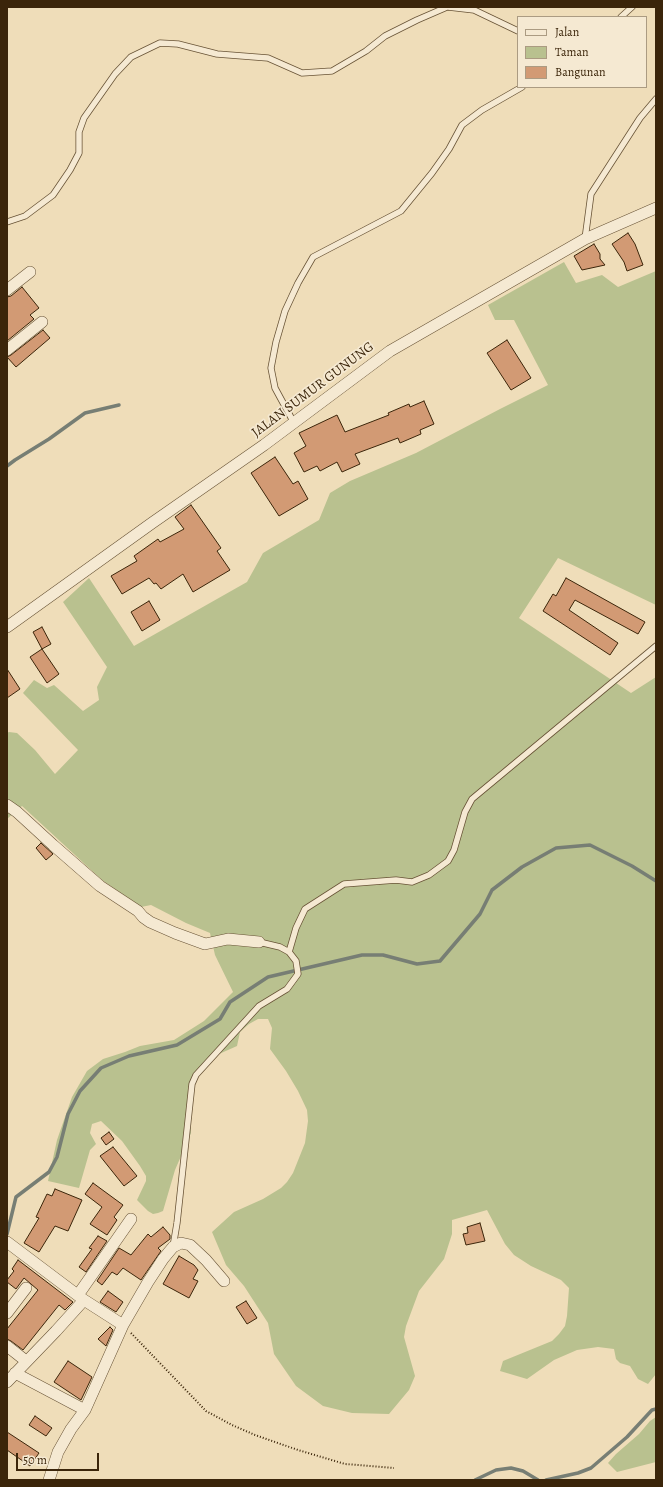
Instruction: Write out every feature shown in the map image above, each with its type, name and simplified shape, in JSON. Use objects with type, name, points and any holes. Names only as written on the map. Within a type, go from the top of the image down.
[{"type":"street","name":"JALAN SUMUR GUNUNG","points":[[7,627],[294,423],[390,351],[585,239],[656,208]]},
{"type":"street","points":[[7,290],[30,272]]},
{"type":"street","points":[[7,350],[42,322]]},
{"type":"street","points":[[7,805],[17,812],[100,886],[138,910],[143,917],[150,922],[205,944],[228,939],[259,942]]},
{"type":"street","points":[[7,1382],[56,1331],[81,1297],[131,1220]]},
{"type":"street","points":[[7,1242],[81,1297],[123,1325]]},
{"type":"street","points":[[49,1480],[58,1452],[71,1429],[85,1410],[123,1325],[148,1282],[173,1247],[181,1243],[190,1245],[206,1260],[224,1281]]},
{"type":"street","points":[[7,1312],[26,1288]]},
{"type":"street","points":[[7,1346],[26,1361]]},
{"type":"street","points":[[15,1372],[85,1410]]},
{"type":"lane","points":[[7,222],[25,216],[54,195],[79,153],[79,132],[84,118],[115,74],[131,57],[160,43],[178,44],[217,54],[268,58],[302,73],[332,71],[366,51],[385,36],[448,7],[474,10],[517,31]]},
{"type":"lane","points":[[623,16],[632,7]]},
{"type":"lane","points":[[294,423],[275,388],[271,368],[276,342],[285,311],[298,283],[313,257],[400,211],[432,173],[449,149],[462,125],[482,110],[520,88]]},
{"type":"lane","points":[[585,239],[591,194],[640,118],[656,99]]},
{"type":"lane","points":[[289,952],[296,928],[306,909],[344,884],[396,880],[412,882],[429,875],[448,861],[454,850],[465,812],[472,799],[656,646]]},
{"type":"lane","points":[[173,1247],[192,1084],[196,1075],[260,1006],[287,989],[298,974],[296,961],[289,952],[280,947],[259,942]]},
{"type":"path","points":[[123,1325],[206,1411],[232,1425],[255,1435],[298,1450],[345,1464],[394,1468]]},
{"type":"green space","points":[[564,262],[576,283],[602,275],[618,287],[656,271],[656,605],[558,558],[519,618],[631,693],[656,677],[656,1374],[648,1384],[638,1379],[630,1366],[620,1363],[616,1359],[614,1349],[598,1347],[577,1350],[554,1360],[527,1379],[500,1371],[503,1361],[552,1341],[559,1334],[565,1326],[569,1288],[561,1280],[531,1266],[514,1255],[505,1244],[487,1210],[452,1220],[452,1234],[444,1259],[419,1291],[406,1326],[404,1337],[415,1376],[409,1390],[389,1414],[352,1413],[323,1406],[296,1386],[274,1354],[268,1323],[244,1286],[226,1265],[212,1232],[234,1212],[263,1199],[281,1188],[293,1173],[305,1143],[308,1121],[307,1110],[286,1071],[270,1049],[272,1028],[268,1019],[258,1019],[249,1024],[240,1032],[237,1046],[210,1058],[194,1082],[190,1123],[191,1133],[175,1170],[163,1211],[153,1214],[137,1200],[146,1181],[146,1176],[122,1141],[101,1121],[92,1124],[90,1133],[96,1144],[90,1150],[79,1188],[48,1181],[57,1140],[72,1097],[87,1071],[103,1059],[140,1046],[174,1040],[204,1021],[233,992],[215,955],[210,933],[186,923],[151,905],[141,907],[102,880],[22,806],[7,819],[7,733],[17,733],[35,750],[55,774],[78,750],[23,693],[34,680],[47,688],[54,685],[83,711],[99,700],[97,687],[107,667],[63,602],[89,578],[134,646],[247,582],[263,553],[319,520],[330,493],[350,481],[416,453],[548,385],[514,320],[495,320],[488,305]]},
{"type":"green space","points":[[656,1417],[656,1462],[617,1472],[608,1463],[639,1434],[650,1421]]},
{"type":"building","points":[[628,233],[635,244],[643,265],[627,271],[624,262],[612,244]]},
{"type":"building","points":[[594,244],[600,254],[600,259],[605,265],[582,270],[574,256]]},
{"type":"building","points":[[22,287],[39,308],[30,315],[34,319],[7,341],[7,297],[11,296]]},
{"type":"building","points":[[43,330],[50,338],[16,367],[7,357]]},
{"type":"building","points":[[507,340],[531,378],[511,390],[487,353]]},
{"type":"building","points":[[424,401],[434,424],[420,430],[421,434],[400,443],[398,438],[355,454],[360,464],[342,472],[337,462],[320,471],[317,466],[304,472],[294,453],[306,446],[299,433],[337,415],[345,432],[389,415],[388,413],[409,404],[410,407]]},
{"type":"building","points":[[275,457],[293,484],[298,481],[308,499],[279,516],[251,473]]},
{"type":"building","points":[[191,505],[221,548],[217,551],[230,570],[193,592],[183,574],[161,589],[149,578],[122,594],[111,576],[137,561],[134,556],[158,539],[160,542],[184,529],[175,517]]},
{"type":"building","points":[[566,578],[645,622],[638,634],[575,600],[569,610],[618,643],[610,655],[543,611],[553,594],[556,596]]},
{"type":"building","points":[[149,601],[160,620],[142,631],[131,612]]},
{"type":"building","points":[[42,627],[51,644],[42,649],[33,632]]},
{"type":"building","points":[[42,649],[59,674],[47,683],[30,657]]},
{"type":"building","points":[[7,669],[20,689],[7,698]]},
{"type":"building","points":[[41,843],[53,854],[46,860],[36,848]]},
{"type":"building","points":[[109,1132],[114,1139],[106,1145],[101,1138]]},
{"type":"building","points":[[113,1147],[137,1176],[124,1186],[100,1156]]},
{"type":"building","points":[[93,1183],[123,1205],[114,1217],[117,1220],[107,1235],[90,1224],[102,1207],[85,1194]]},
{"type":"building","points":[[55,1189],[82,1200],[68,1231],[55,1226],[39,1252],[24,1243],[39,1218],[36,1217],[47,1194],[52,1196]]},
{"type":"building","points":[[480,1223],[485,1241],[466,1245],[463,1234],[468,1233],[467,1227]]},
{"type":"building","points":[[163,1227],[170,1235],[170,1239],[158,1248],[161,1251],[141,1280],[123,1268],[117,1275],[112,1272],[102,1285],[97,1281],[119,1248],[131,1255],[148,1234],[151,1237]]},
{"type":"building","points":[[98,1236],[107,1241],[86,1272],[79,1267],[92,1249],[89,1248]]},
{"type":"building","points":[[179,1256],[194,1265],[198,1270],[193,1279],[198,1281],[189,1298],[163,1284]]},
{"type":"building","points":[[18,1260],[73,1302],[65,1310],[59,1305],[23,1350],[7,1339],[7,1329],[38,1290],[24,1278],[16,1289],[7,1282],[14,1271],[12,1269]]},
{"type":"building","points":[[108,1291],[123,1302],[116,1312],[100,1302]]},
{"type":"building","points":[[246,1301],[257,1318],[247,1324],[236,1307]]},
{"type":"building","points":[[110,1327],[113,1330],[106,1346],[98,1339]]},
{"type":"building","points":[[68,1361],[92,1377],[81,1400],[54,1382]]},
{"type":"building","points":[[35,1416],[52,1428],[46,1436],[29,1425]]},
{"type":"building","points":[[7,1432],[39,1453],[30,1466],[7,1450]]},
{"type":"waterway","points":[[7,466],[49,439],[85,413],[119,405]]},
{"type":"waterway","points":[[7,1234],[16,1197],[49,1172],[57,1157],[68,1114],[80,1091],[101,1068],[129,1056],[177,1045],[220,1019],[230,1002],[268,977],[362,955],[383,955],[417,964],[440,961],[480,914],[492,890],[522,867],[556,848],[590,845],[632,866],[656,881]]},
{"type":"waterway","points":[[546,1480],[578,1473],[591,1468],[627,1437],[652,1410],[656,1409]]},
{"type":"waterway","points":[[475,1480],[496,1470],[511,1468],[523,1471],[538,1480]]}]
